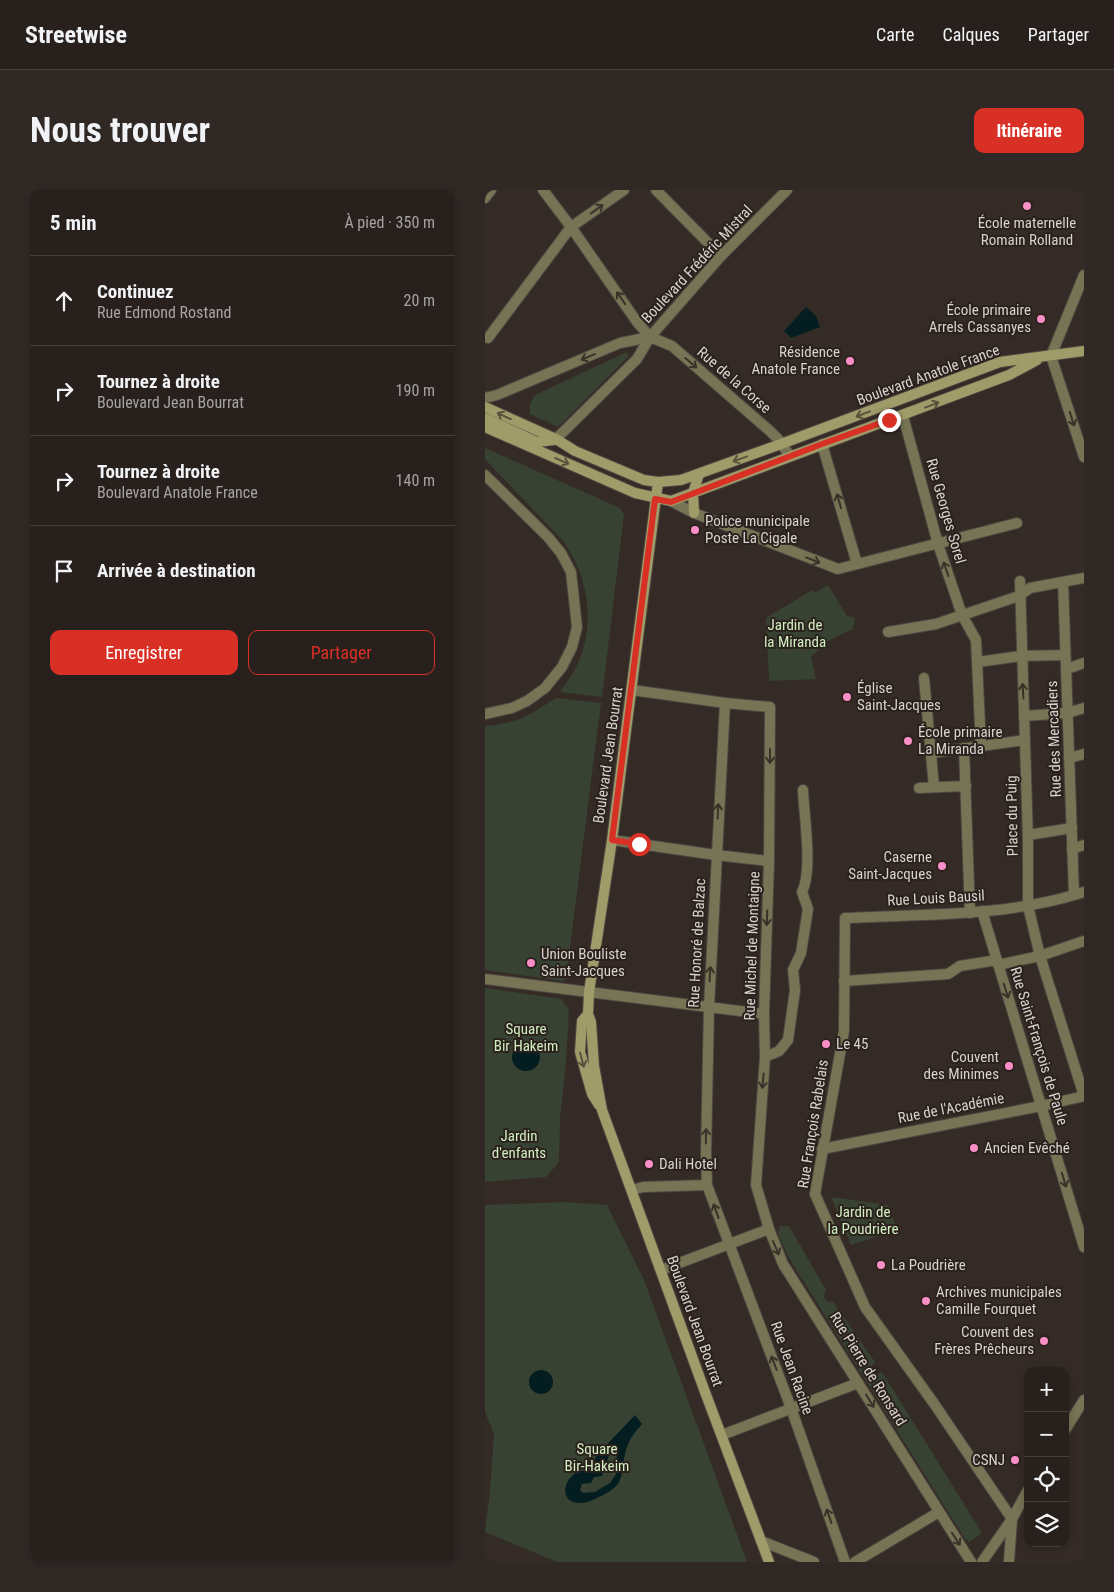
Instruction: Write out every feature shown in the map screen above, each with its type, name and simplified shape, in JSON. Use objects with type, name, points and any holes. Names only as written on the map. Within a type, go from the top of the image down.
[{"type":"main road","points":[[1047,357],[1084,351]]},
{"type":"main road","name":"Boulevard Anatole France","points":[[671,502],[822,444],[903,416],[1009,375],[1047,357]]},
{"type":"main road","name":"Boulevard Anatole France","points":[[485,407],[556,440],[575,452],[644,480],[658,482],[681,480],[1000,362],[1047,357]]},
{"type":"main road","points":[[485,418],[537,442],[556,440]]},
{"type":"main road","points":[[485,427],[635,493],[671,502]]},
{"type":"main road","points":[[694,514],[693,493],[699,474]]},
{"type":"main road","name":"Boulevard Jean Bourrat","points":[[658,482],[612,840],[589,992],[588,1014],[581,1021],[580,1052],[592,1094],[602,1110],[769,1562]]},
{"type":"street","points":[[485,198],[491,190]]},
{"type":"street","points":[[543,190],[637,322],[650,337]]},
{"type":"street","points":[[488,338],[571,227],[623,190]]},
{"type":"street","points":[[656,190],[721,256]]},
{"type":"street","name":"Boulevard Frédéric Mistral","points":[[556,440],[637,359],[650,337],[721,256],[787,190]]},
{"type":"street","points":[[1084,275],[1047,357],[1082,441],[1084,457]]},
{"type":"street","name":"Boulevard Frédéric Mistral","points":[[485,398],[497,396],[620,343],[650,337]]},
{"type":"street","name":"Rue de la Corse","points":[[650,337],[672,346],[770,431],[790,456]]},
{"type":"street","name":"Rue Georges Sorel","points":[[903,416],[938,544],[962,615],[976,640],[981,747]]},
{"type":"street","points":[[822,444],[857,564]]},
{"type":"street","points":[[485,475],[548,537],[561,553],[571,572],[577,627],[572,647],[562,667],[545,688],[527,701],[512,708],[485,714]]},
{"type":"street","points":[[671,502],[694,514],[838,569],[1017,522]]},
{"type":"street","points":[[889,632],[936,624],[1019,596],[1030,588],[1084,578]]},
{"type":"street","name":"Place du Puig","points":[[1020,581],[1028,835],[1028,906],[1040,956],[1084,1096]]},
{"type":"street","name":"Rue des Mercadiers","points":[[1063,582],[1072,849],[1079,894]]},
{"type":"street","points":[[978,662],[1021,656],[1065,655]]},
{"type":"street","points":[[1067,669],[1084,663]]},
{"type":"street","points":[[924,678],[934,787]]},
{"type":"street","points":[[632,690],[725,704]]},
{"type":"street","name":"Rue Michel de Montaigne","points":[[725,704],[770,707],[769,861],[764,1014],[765,1057],[756,1185]]},
{"type":"street","name":"Rue Honoré de Balzac","points":[[707,1185],[709,1007],[715,855],[725,704]]},
{"type":"street","points":[[1024,716],[1067,713],[1084,708]]},
{"type":"street","points":[[931,753],[1025,740]]},
{"type":"street","points":[[964,748],[970,912]]},
{"type":"street","points":[[1069,758],[1084,754]]},
{"type":"street","points":[[919,788],[966,786]]},
{"type":"street","points":[[765,1057],[779,1051],[788,1040],[795,990],[793,970],[801,953],[807,918],[808,909],[802,892],[806,883],[807,857],[803,790]]},
{"type":"street","points":[[1028,835],[1072,828]]},
{"type":"street","points":[[612,840],[769,861]]},
{"type":"street","points":[[1072,849],[1084,844]]},
{"type":"street","name":"Rue Louis Bausil","points":[[845,918],[982,911],[1028,906],[1079,894]]},
{"type":"street","name":"Rue Saint-François de Paule","points":[[982,911],[1084,1247]]},
{"type":"street","name":"Rue François Rabelais","points":[[845,918],[844,1031],[815,1194],[865,1307],[935,1405],[1012,1519]]},
{"type":"street","points":[[844,981],[948,974],[961,966],[1040,956],[1083,945]]},
{"type":"street","points":[[485,979],[764,1014]]},
{"type":"street","name":"Rue de l'Académie","points":[[822,1149],[1084,1096]]},
{"type":"street","points":[[632,1190],[643,1187],[707,1185]]},
{"type":"street","name":"Rue Jean Racine","points":[[707,1185],[791,1408],[845,1562]]},
{"type":"street","name":"Rue Pierre de Ronsard","points":[[756,1185],[769,1230],[783,1264],[971,1562]]},
{"type":"street","points":[[661,1270],[769,1230]]},
{"type":"street","points":[[722,1435],[859,1383]]},
{"type":"street","points":[[1069,1424],[1084,1400]]},
{"type":"street","points":[[985,1558],[1012,1519],[1024,1497]]},
{"type":"street","points":[[855,1562],[939,1512]]},
{"type":"street","points":[[1009,1561],[1012,1519]]},
{"type":"street","points":[[761,1541],[814,1562]]},
{"type":"street","points":[[985,1558],[994,1548],[1001,1548],[1006,1552],[1009,1561]]},
{"type":"green space","points":[[627,352],[629,356],[558,427],[530,414],[530,404],[535,395]]},
{"type":"green space","points":[[485,448],[620,508],[624,515],[602,697],[560,692],[578,663],[584,648],[588,617],[584,585],[579,570],[564,542],[485,459]]},
{"type":"green space","name":"Jardin de la Miranda","points":[[828,585],[847,616],[855,618],[853,629],[828,641],[811,657],[816,679],[769,681],[766,618],[812,590],[814,593]]},
{"type":"green space","points":[[556,698],[601,703],[566,979],[562,981],[485,970],[485,726],[515,720]]},
{"type":"green space","name":"Square Bir Hakeim","points":[[485,988],[561,999],[569,1010],[560,1118],[559,1162],[546,1177],[485,1182]]},
{"type":"green space","name":"Jardin de la Poudrière","points":[[831,1197],[888,1205],[890,1218],[893,1218],[896,1226],[891,1227],[892,1232],[851,1245]]},
{"type":"green space","name":"Square Bir-Hakeim","points":[[565,1202],[607,1205],[644,1280],[747,1562],[557,1562],[485,1532],[494,1434],[485,1412],[485,1205]]},
{"type":"green space","points":[[780,1226],[789,1226],[826,1290],[824,1295],[826,1299],[828,1302],[833,1302],[875,1362],[871,1366],[871,1372],[876,1375],[882,1372],[982,1533],[969,1542],[965,1539],[789,1258],[778,1234]]},
{"type":"water","points":[[806,307],[816,316],[820,327],[791,338],[784,331]]},
{"type":"water","points":[[526,1043],[536,1047],[540,1057],[536,1067],[526,1071],[516,1067],[512,1057],[516,1047]]},
{"type":"water","points":[[541,1370],[550,1373],[553,1382],[550,1391],[541,1394],[532,1391],[529,1382],[532,1373]]},
{"type":"water","points":[[635,1415],[642,1424],[628,1444],[619,1482],[609,1492],[592,1500],[583,1503],[569,1500],[565,1490],[569,1480],[578,1472],[597,1470],[594,1462],[596,1456]],"holes":[[[617,1448],[616,1474],[610,1483],[595,1492],[583,1493],[580,1490],[582,1484],[591,1483],[594,1477],[602,1476],[610,1452]]]},
{"type":"place","name":"École maternelle Romain Rolland","points":[[1027,206]]},
{"type":"place","name":"École primaire Arrels Cassanyes","points":[[1041,319]]},
{"type":"place","name":"Résidence Anatole France","points":[[850,361]]},
{"type":"place","name":"Police municipale Poste La Cigale","points":[[695,530]]},
{"type":"place","name":"Église Saint-Jacques","points":[[847,697]]},
{"type":"place","name":"École primaire La Miranda","points":[[908,741]]},
{"type":"place","name":"Caserne Saint-Jacques","points":[[942,866]]},
{"type":"place","name":"Union Bouliste Saint-Jacques","points":[[531,963]]},
{"type":"place","name":"Le 45","points":[[826,1044]]},
{"type":"place","name":"Couvent des Minimes","points":[[1009,1066]]},
{"type":"place","name":"Ancien Evêché","points":[[974,1148]]},
{"type":"place","name":"Dali Hotel","points":[[649,1164]]},
{"type":"place","name":"La Poudrière","points":[[881,1265]]},
{"type":"place","name":"Archives municipales Camille Fourquet","points":[[926,1301]]},
{"type":"place","name":"Couvent des Frères Prêcheurs","points":[[1044,1341]]},
{"type":"place","name":"CSNJ","points":[[1015,1460]]},
{"type":"route","points":[[639,844],[612,840],[655,499],[671,502],[889,420]]},
{"type":"park label","name":"Jardin d'enfants","points":[[519,1144]]}]
